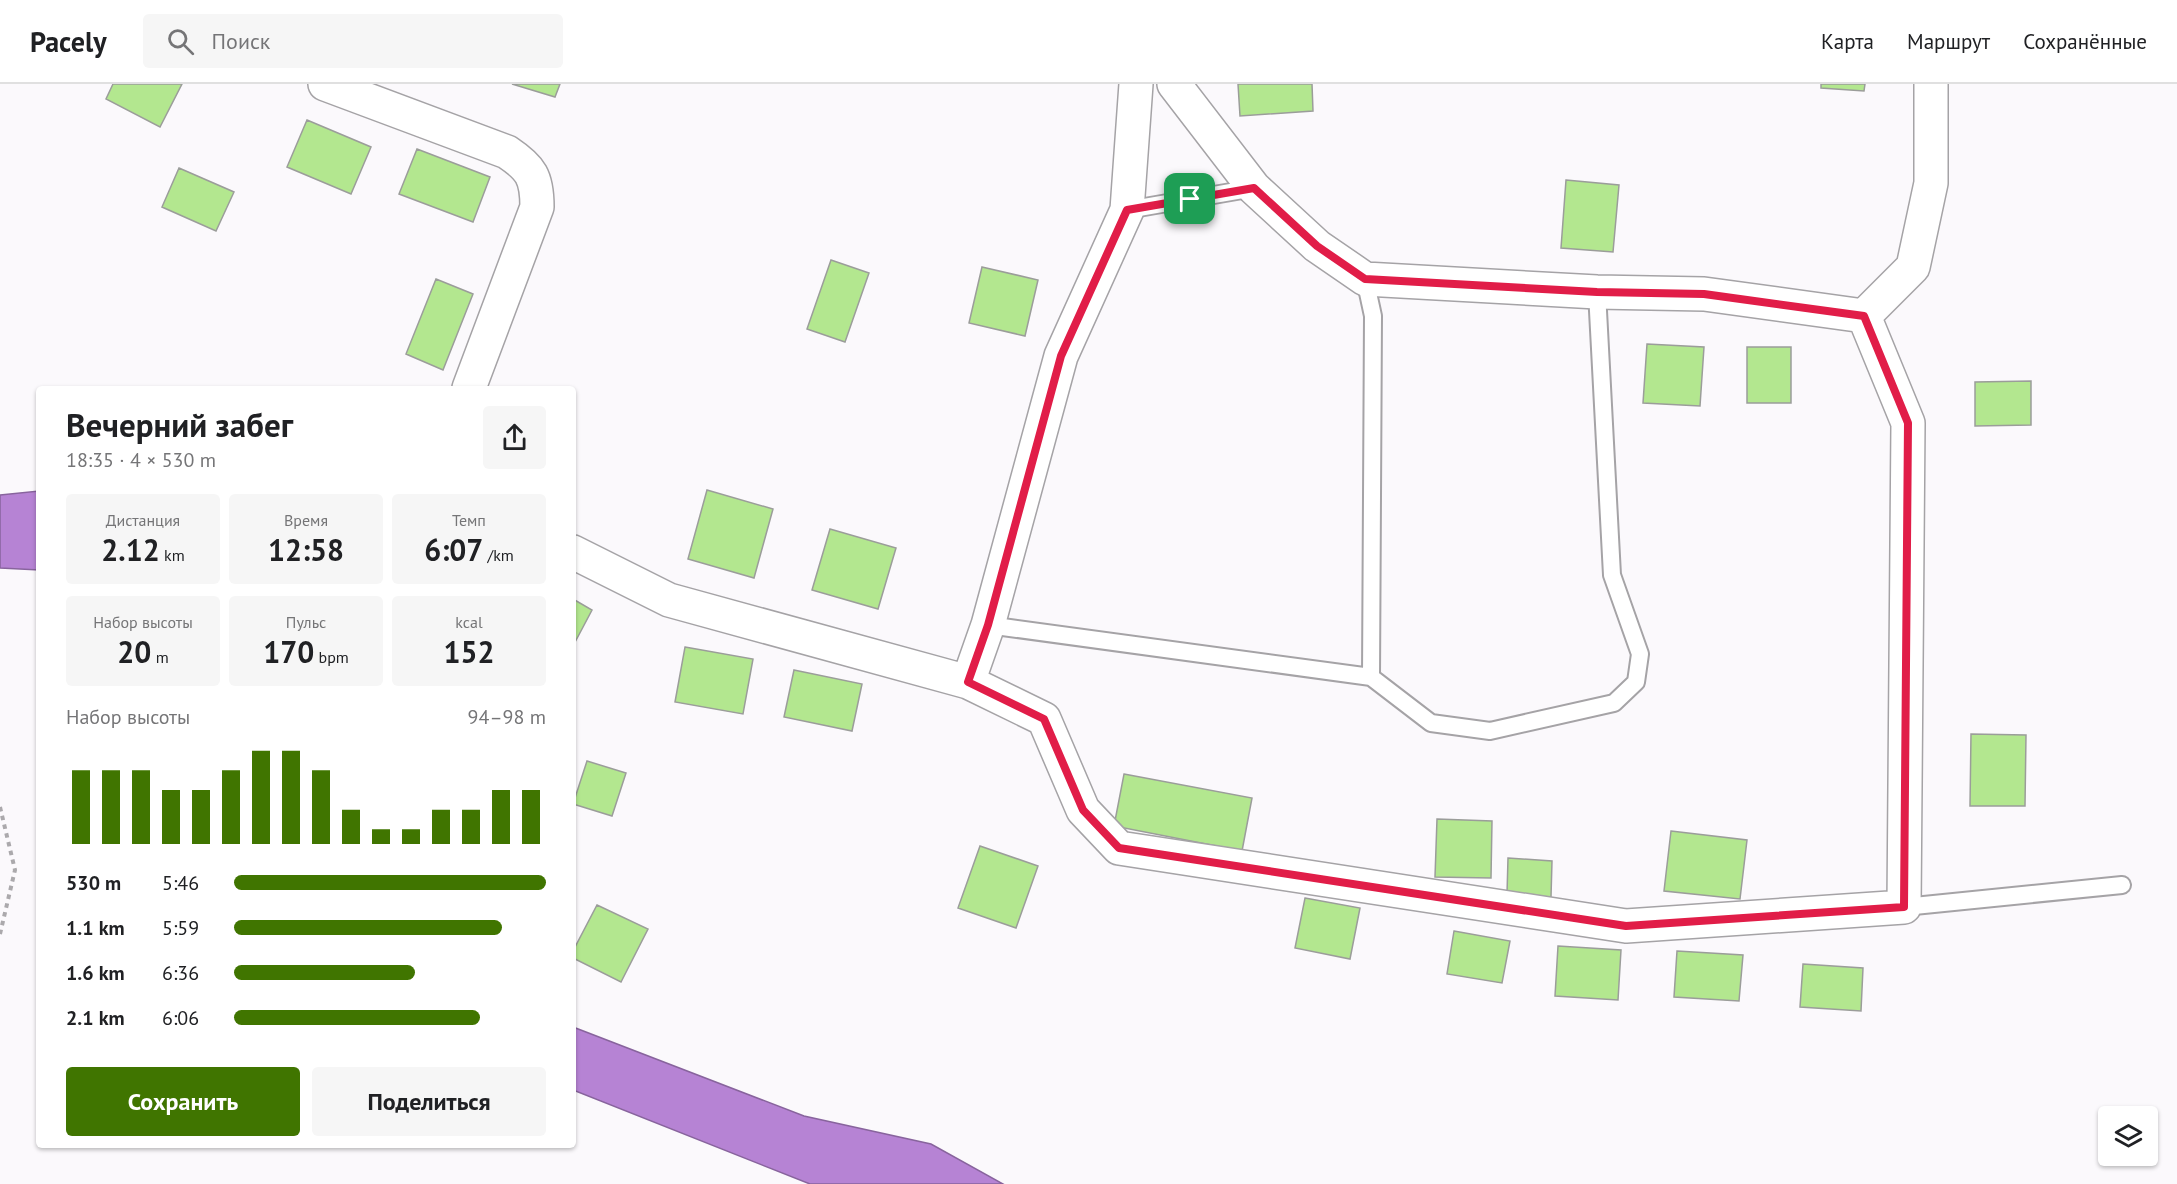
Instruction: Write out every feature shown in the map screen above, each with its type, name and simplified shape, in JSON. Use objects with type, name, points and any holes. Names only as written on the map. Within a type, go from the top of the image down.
[{"type":"street","points":[[325,84],[507,152],[525,164],[537,184],[537,207],[470,386]]},
{"type":"street","points":[[968,682],[988,625],[1061,356],[1127,210],[1136,84]]},
{"type":"street","points":[[1174,84],[1254,188],[1317,246],[1365,279],[1597,292],[1704,294],[1864,316]]},
{"type":"street","points":[[1864,316],[1913,267],[1930,183],[1931,84]]},
{"type":"street","points":[[576,554],[669,600],[968,682],[1044,719],[1083,810],[1119,848],[1626,926],[1904,907],[1908,423],[1864,316]]},
{"type":"lane","points":[[1127,210],[1254,188]]},
{"type":"lane","points":[[1365,279],[1373,316],[1371,677]]},
{"type":"lane","points":[[988,625],[1371,677],[1431,723],[1490,730],[1614,703],[1636,682],[1640,654],[1612,575],[1597,292]]},
{"type":"lane","points":[[1904,907],[2122,885]]},
{"type":"path","points":[[0,807],[15,870],[0,934]]},
{"type":"shaded area","points":[[36,491],[36,570],[0,568],[0,495]]},
{"type":"shaded area","points":[[576,1028],[804,1116],[931,1144],[1003,1184],[810,1184],[576,1091]]},
{"type":"building","points":[[113,84],[182,84],[160,127],[106,99]]},
{"type":"building","points":[[512,84],[560,84],[555,97]]},
{"type":"building","points":[[1238,84],[1312,84],[1313,111],[1240,116]]},
{"type":"building","points":[[1821,84],[1865,84],[1864,91],[1821,88]]},
{"type":"building","points":[[307,120],[371,147],[351,194],[287,167]]},
{"type":"building","points":[[417,149],[490,177],[473,222],[399,194]]},
{"type":"building","points":[[179,168],[234,192],[216,231],[162,207]]},
{"type":"building","points":[[1566,180],[1619,185],[1613,252],[1561,248]]},
{"type":"building","points":[[831,260],[869,273],[845,342],[807,329]]},
{"type":"building","points":[[982,267],[1038,280],[1025,336],[969,323]]},
{"type":"building","points":[[436,279],[473,294],[443,370],[406,354]]},
{"type":"building","points":[[1647,344],[1704,347],[1700,406],[1643,403]]},
{"type":"building","points":[[1747,347],[1791,347],[1791,403],[1747,403]]},
{"type":"building","points":[[2031,381],[2031,425],[1975,426],[1975,382]]},
{"type":"building","points":[[707,490],[773,509],[754,578],[688,559]]},
{"type":"building","points":[[830,529],[896,548],[878,609],[812,590]]},
{"type":"building","points":[[576,601],[592,610],[576,640]]},
{"type":"building","points":[[685,647],[753,659],[743,714],[675,702]]},
{"type":"building","points":[[794,670],[862,684],[852,731],[784,717]]},
{"type":"building","points":[[1971,734],[2026,735],[2025,806],[1970,806]]},
{"type":"building","points":[[587,761],[626,773],[612,816],[576,805],[576,795]]},
{"type":"building","points":[[1124,774],[1252,798],[1242,851],[1114,826]]},
{"type":"building","points":[[1437,819],[1492,821],[1491,878],[1435,877]]},
{"type":"building","points":[[1671,831],[1747,840],[1740,899],[1664,891]]},
{"type":"building","points":[[980,846],[1038,866],[1016,928],[958,908]]},
{"type":"building","points":[[1508,858],[1552,861],[1551,897],[1507,894]]},
{"type":"building","points":[[1305,898],[1360,908],[1350,959],[1295,948]]},
{"type":"building","points":[[597,905],[648,929],[621,982],[576,960],[576,945]]},
{"type":"building","points":[[1454,931],[1510,941],[1502,983],[1447,974]]},
{"type":"building","points":[[1558,946],[1621,950],[1618,1000],[1555,996]]},
{"type":"building","points":[[1677,951],[1743,955],[1739,1001],[1674,997]]},
{"type":"building","points":[[1803,964],[1863,968],[1861,1011],[1800,1007]]},
{"type":"route","points":[[1254,188],[1317,246],[1365,279],[1398,283],[1597,292],[1704,294],[1864,316],[1908,423],[1904,907],[1626,926],[1119,848],[1083,810],[1044,719],[968,682],[988,625],[1061,356],[1127,210],[1190,199],[1254,188]]}]
